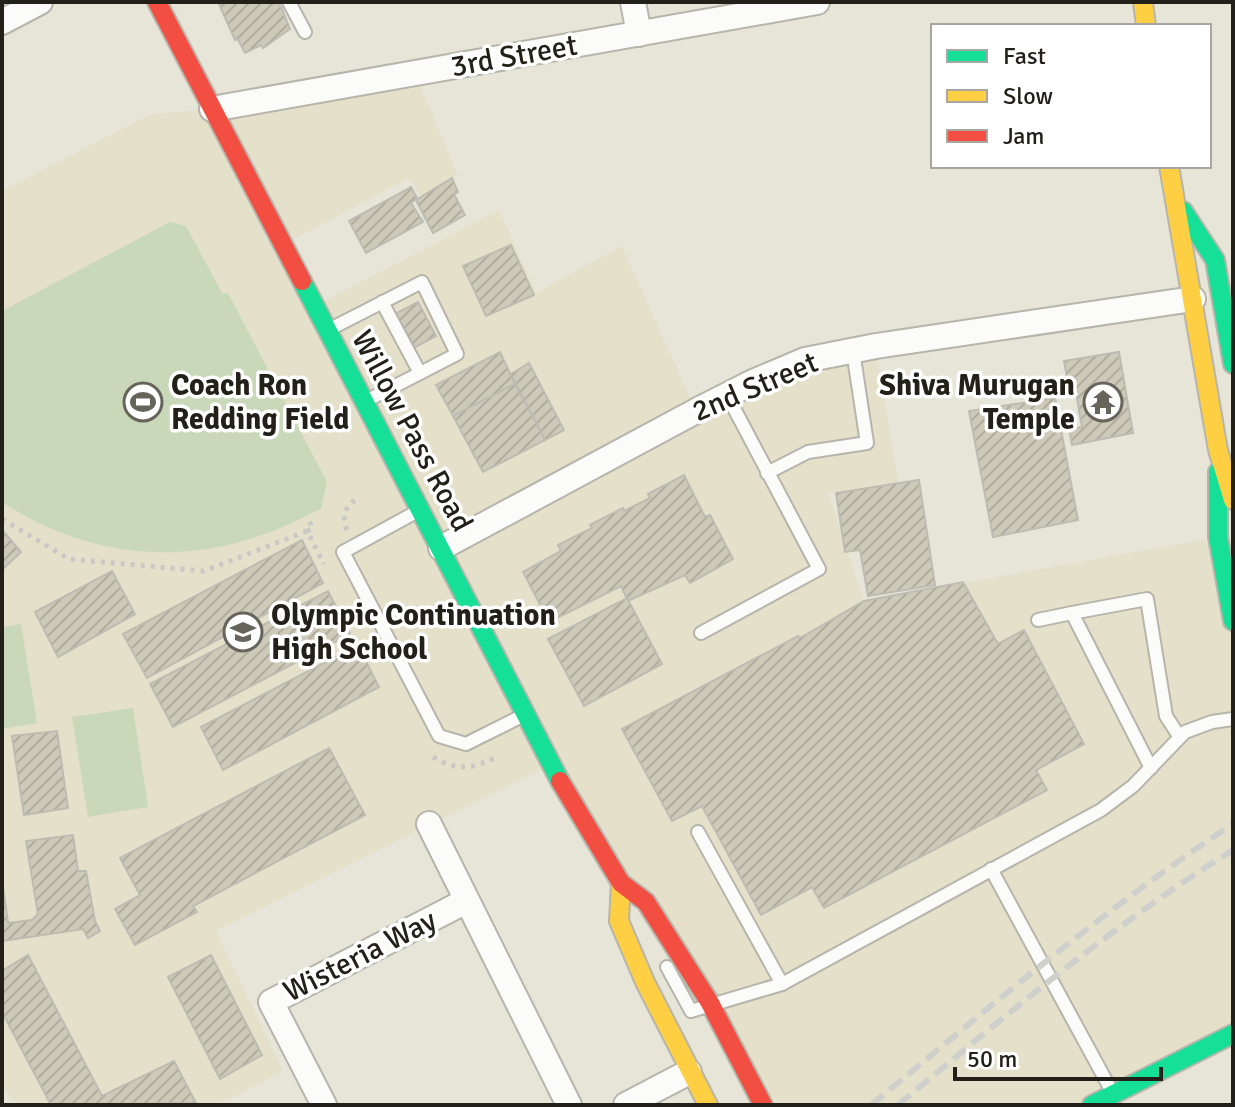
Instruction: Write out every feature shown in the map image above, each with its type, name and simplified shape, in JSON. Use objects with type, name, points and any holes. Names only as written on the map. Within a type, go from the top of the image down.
[{"type":"main road","name":"Willow Pass Road","points":[[157,2],[550,764],[621,883],[646,902],[710,1003],[763,1105]]},
{"type":"main road","points":[[1143,2],[1146,24]]},
{"type":"main road","points":[[1169,168],[1218,450],[1233,500]]},
{"type":"main road","points":[[1174,196],[1224,259],[1233,364]]},
{"type":"main road","points":[[1218,450],[1218,537],[1233,621]]},
{"type":"main road","points":[[621,883],[619,921],[645,982],[708,1105]]},
{"type":"main road","points":[[1092,1105],[1233,1034]]},
{"type":"street","points":[[2,22],[40,2]]},
{"type":"street","points":[[633,2],[639,34]]},
{"type":"street","name":"3rd Street","points":[[212,109],[817,2]]},
{"type":"street","name":"2nd Street","points":[[441,548],[727,395],[805,360],[1193,299]]},
{"type":"street","name":"Wisteria Way","points":[[429,824],[569,1105]]},
{"type":"street","name":"Wisteria Way","points":[[324,1105],[271,1002],[466,901]]},
{"type":"street","points":[[626,1105],[689,1072]]},
{"type":"lane","points":[[289,2],[305,32]]},
{"type":"lane","points":[[328,330],[422,282],[457,354],[365,402]]},
{"type":"lane","points":[[382,302],[420,373]]},
{"type":"lane","points":[[767,473],[808,452],[867,443],[853,351]]},
{"type":"lane","points":[[701,633],[819,569],[727,395]]},
{"type":"lane","points":[[421,510],[343,552],[439,736],[466,744],[525,715]]},
{"type":"lane","points":[[1038,620],[1147,599],[1166,716],[1179,736]]},
{"type":"lane","points":[[1072,613],[1151,768]]},
{"type":"lane","points":[[663,960],[691,1011],[782,984],[1101,810],[1133,786],[1179,736],[1212,722],[1233,719]]},
{"type":"lane","points":[[698,832],[782,984]]},
{"type":"lane","points":[[991,869],[1113,1094]]},
{"type":"lane","points":[[621,883],[642,922]]},
{"type":"path","points":[[337,536],[347,531],[344,512],[358,498]]},
{"type":"path","points":[[2,519],[69,559],[204,571],[313,528],[308,519]]},
{"type":"path","points":[[307,531],[331,575]]},
{"type":"path","points":[[316,548],[326,542]]},
{"type":"path","points":[[430,754],[445,764],[461,768],[475,768],[495,758]]},
{"type":"shaded area","points":[[415,73],[458,175],[421,196],[409,178],[283,245],[315,306],[499,210],[536,293],[622,246],[696,411],[876,346],[898,483],[828,493],[864,601],[1218,537],[1233,539],[1233,1034],[1092,1105],[763,1105],[550,765],[216,931],[283,1071],[217,1105],[18,1105],[2,1086],[2,191],[151,114],[212,109]]},
{"type":"green space","name":"Coach Ron Redding Field","points":[[170,222],[186,226],[222,293],[228,293],[327,482],[321,509],[262,535],[221,547],[156,552],[92,543],[61,533],[2,502],[2,311]]},
{"type":"green space","points":[[21,624],[37,723],[2,729],[2,627]]},
{"type":"green space","points":[[133,708],[148,807],[88,817],[72,717]]},
{"type":"building","points":[[218,2],[279,2],[290,29],[263,48],[261,45],[245,53],[237,38],[235,40]]},
{"type":"building","points":[[452,178],[458,192],[454,194],[465,215],[433,233],[416,200]]},
{"type":"building","points":[[411,187],[417,198],[411,203],[423,222],[366,253],[349,221]]},
{"type":"building","points":[[511,245],[534,295],[486,316],[463,266]]},
{"type":"building","points":[[418,302],[436,336],[410,350],[391,316]]},
{"type":"building","points":[[500,352],[515,384],[453,416],[436,385]]},
{"type":"building","name":"Shiva Murugan Temple","points":[[1119,352],[1133,433],[1072,445],[1069,429],[1082,427],[1073,376],[1067,378],[1064,361]]},
{"type":"building","points":[[529,363],[564,430],[545,440],[511,374]]},
{"type":"building","points":[[515,384],[545,440],[483,472],[453,416]]},
{"type":"building","points":[[1055,398],[1078,520],[993,537],[969,411]]},
{"type":"building","points":[[684,475],[705,517],[710,515],[733,559],[690,583],[685,575],[628,601],[621,586],[549,622],[523,572],[561,551],[558,545],[592,528],[590,525],[650,498],[648,494]]},
{"type":"building","points":[[919,480],[935,585],[868,596],[860,550],[845,552],[836,493]]},
{"type":"building","points":[[2,530],[21,552],[2,570]]},
{"type":"building","points":[[302,540],[323,583],[147,678],[123,634]]},
{"type":"building","points":[[112,571],[135,614],[58,657],[35,612]]},
{"type":"building","points":[[963,582],[998,644],[1024,630],[1084,744],[1036,770],[1047,790],[824,908],[812,887],[761,915],[702,806],[672,821],[622,729],[798,636],[800,638],[864,601]]},
{"type":"building","points":[[328,591],[350,634],[173,727],[150,684]]},
{"type":"building","points":[[627,598],[662,664],[584,706],[548,639]]},
{"type":"building","points":[[358,645],[379,687],[223,770],[201,727]]},
{"type":"building","points":[[57,731],[68,808],[24,815],[12,736]]},
{"type":"building","points":[[329,748],[365,815],[193,906],[197,912],[135,945],[115,909],[140,895],[120,858]]},
{"type":"building","points":[[73,835],[78,871],[86,871],[95,921],[100,931],[88,938],[83,929],[2,941],[2,880],[8,923],[32,920],[38,914],[26,841]]},
{"type":"building","points":[[28,955],[102,1096],[174,1061],[196,1103],[51,1105],[2,1012],[2,971]]},
{"type":"building","points":[[211,955],[262,1055],[220,1079],[168,977]]},
{"type":"railway","points":[[871,1105],[1093,924],[1233,824]]},
{"type":"railway","points":[[898,1105],[1103,939],[1233,850]]},
{"type":"traffic: fast","points":[[1183,211],[1215,260],[1233,364]]},
{"type":"traffic: fast","points":[[302,281],[560,781]]},
{"type":"traffic: fast","points":[[1218,472],[1218,537],[1233,621]]},
{"type":"traffic: fast","points":[[1092,1105],[1233,1034]]},
{"type":"traffic: slow","points":[[1143,2],[1146,24]]},
{"type":"traffic: slow","points":[[1169,168],[1218,450],[1233,500]]},
{"type":"traffic: slow","points":[[621,883],[619,921],[645,982],[708,1105]]},
{"type":"traffic: jam","points":[[157,2],[302,281]]},
{"type":"traffic: jam","points":[[560,781],[621,883],[646,902],[710,1003],[763,1105]]},
{"type":"place","name":"Coach Ron Redding Field","points":[[143,402]]},
{"type":"place","name":"Shiva Murugan Temple","points":[[1103,402]]},
{"type":"place","name":"Olympic Continuation High School","points":[[243,632]]}]
